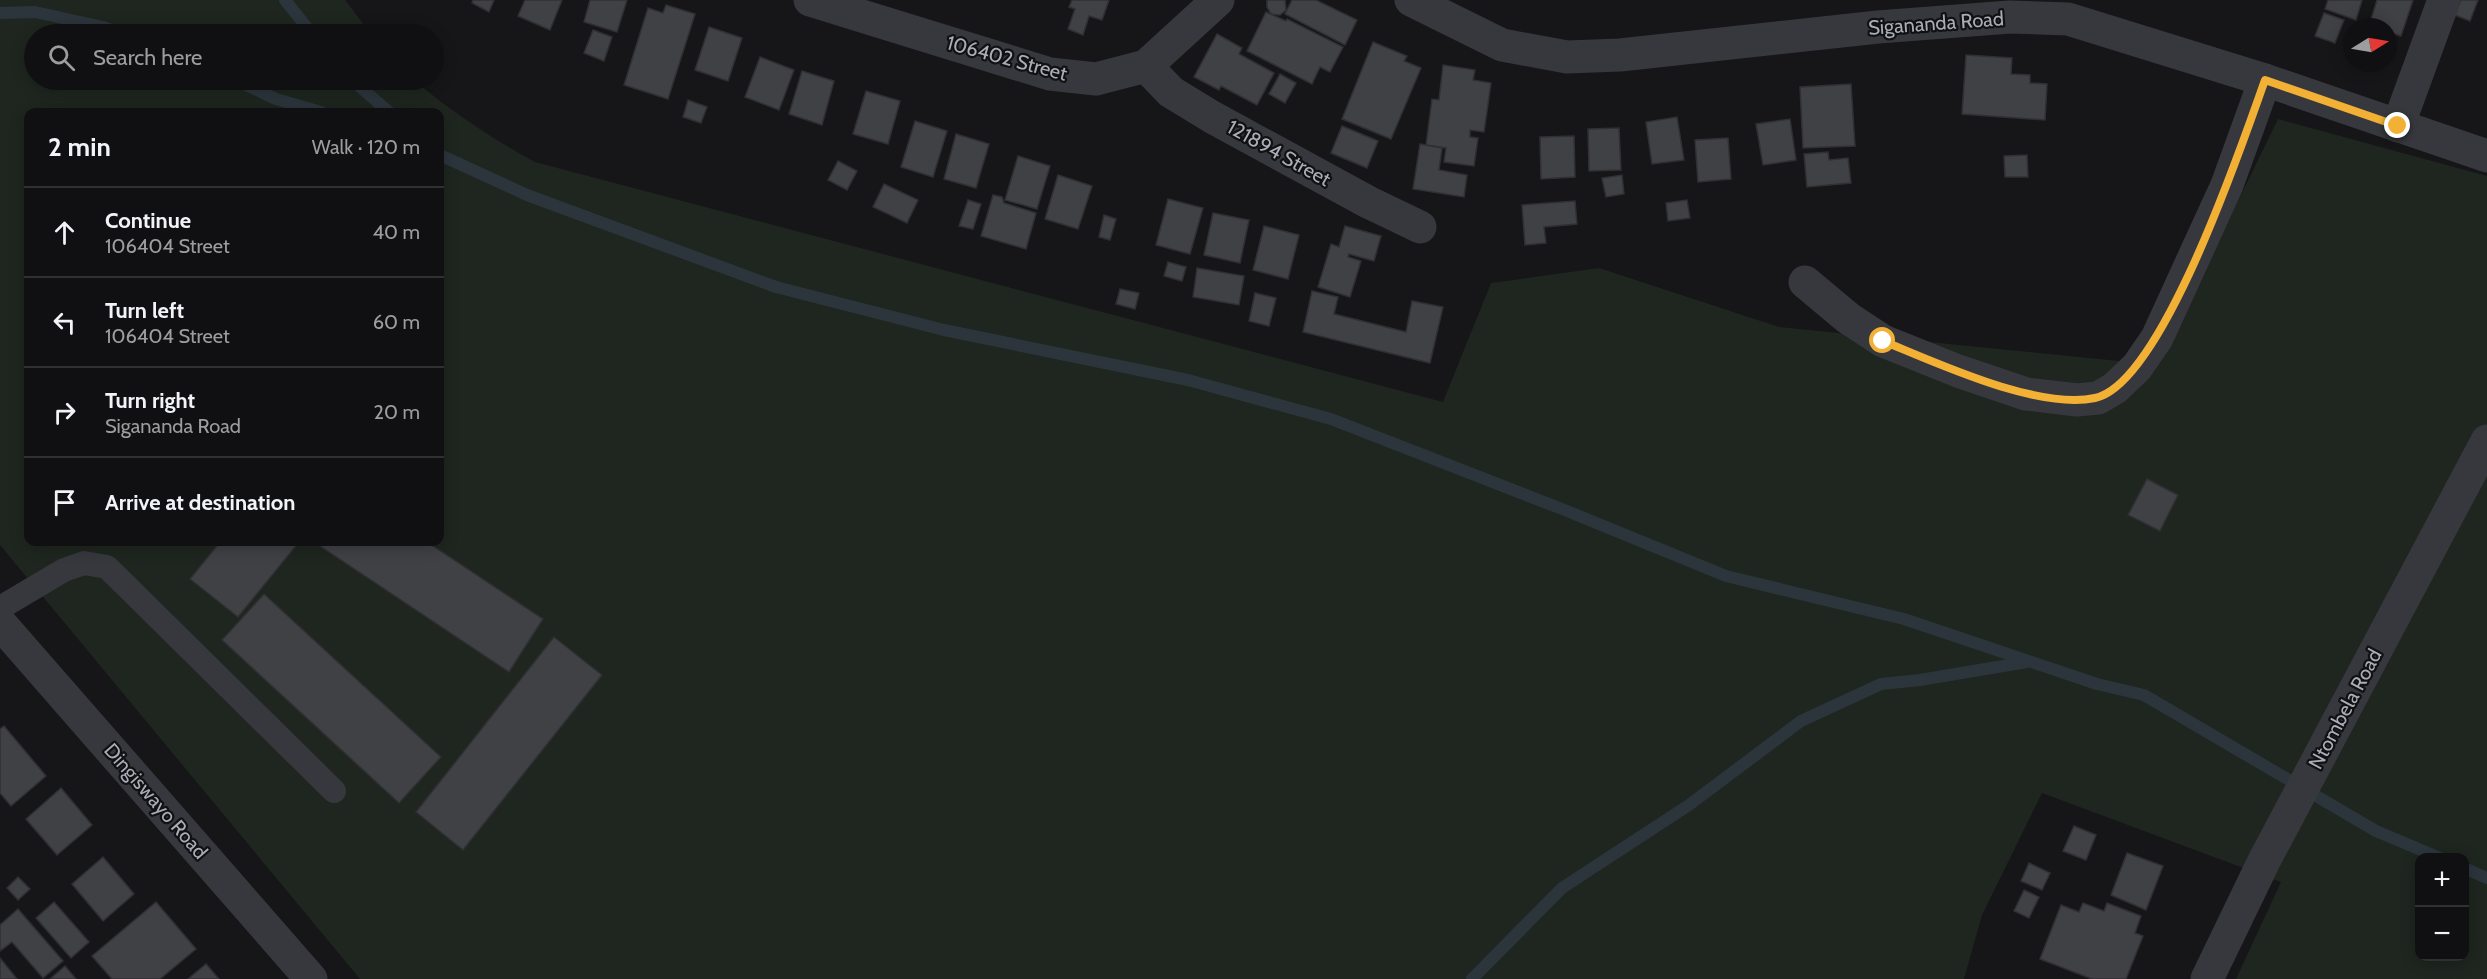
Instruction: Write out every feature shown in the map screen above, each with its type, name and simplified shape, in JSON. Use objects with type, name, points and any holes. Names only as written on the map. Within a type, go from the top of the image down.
[{"type":"street","name":"106402 Street","points":[[810,0],[1050,74],[1096,79],[1146,66],[1218,0]]},
{"type":"street","name":"Sigananda Road","points":[[1411,0],[1502,45],[1567,57],[1620,55],[1889,26],[2010,17],[2067,19],[2265,80],[2487,156]]},
{"type":"street","points":[[2398,126],[2444,0]]},
{"type":"street","name":"121894 Street","points":[[1146,66],[1171,92],[1212,117],[1368,202],[1420,227]]},
{"type":"street","points":[[1805,282],[1848,318],[1883,341],[1958,371],[2026,394],[2077,400],[2098,398],[2115,388],[2137,367],[2157,338],[2227,186],[2265,80]]},
{"type":"street","name":"Ntombela Road","points":[[2206,979],[2264,861],[2487,441]]},
{"type":"street","name":"Dingiswayo Road","points":[[0,623],[311,979]]},
{"type":"lane","points":[[0,608],[64,570],[84,563],[107,567],[334,791]]},
{"type":"shaded area","points":[[0,0],[345,0],[363,24],[24,24],[24,90],[427,90],[472,124],[535,162],[1443,402],[1491,283],[1599,268],[1779,327],[2158,365],[2278,119],[2487,176],[2487,979],[2236,979],[2281,882],[2042,793],[1982,915],[1964,979],[360,979],[0,545]]},
{"type":"building","points":[[473,0],[494,0],[489,12],[472,3]]},
{"type":"building","points":[[525,0],[562,0],[550,30],[518,16]]},
{"type":"building","points":[[590,0],[627,0],[617,32],[584,22]]},
{"type":"building","points":[[1072,0],[1109,0],[1102,20],[1089,16],[1083,35],[1068,29],[1075,9],[1069,7]]},
{"type":"building","points":[[1267,0],[1285,0],[1286,10],[1280,15],[1271,14],[1267,7]]},
{"type":"building","points":[[1292,0],[1316,0],[1357,20],[1345,45],[1285,14]]},
{"type":"building","points":[[2328,0],[2362,0],[2357,18],[2325,9]]},
{"type":"building","points":[[2377,0],[2413,0],[2401,36],[2397,35],[2397,18],[2371,18]]},
{"type":"building","points":[[2461,0],[2478,0],[2470,21],[2455,15]]},
{"type":"building","points":[[666,5],[695,14],[668,99],[624,85],[648,8],[663,13]]},
{"type":"building","points":[[1266,12],[1286,21],[1287,19],[1343,47],[1330,72],[1320,67],[1312,84],[1247,51]]},
{"type":"building","points":[[2324,13],[2343,20],[2335,43],[2315,36]]},
{"type":"building","points":[[709,27],[742,38],[728,81],[695,70]]},
{"type":"building","points":[[593,30],[612,37],[604,61],[584,53]]},
{"type":"building","points":[[1217,34],[1242,48],[1239,54],[1274,73],[1257,105],[1221,86],[1219,90],[1194,77]]},
{"type":"building","points":[[1373,42],[1407,56],[1404,61],[1421,68],[1391,139],[1342,119]]},
{"type":"building","points":[[1966,55],[2012,58],[2011,74],[2030,75],[2030,83],[2047,84],[2045,120],[1962,114]]},
{"type":"building","points":[[760,57],[794,70],[779,110],[745,97]]},
{"type":"building","points":[[1443,65],[1475,70],[1473,80],[1491,83],[1484,132],[1470,130],[1470,137],[1478,138],[1474,166],[1444,162],[1446,148],[1426,145],[1432,99],[1439,100]]},
{"type":"building","points":[[802,71],[834,81],[822,125],[789,114]]},
{"type":"building","points":[[1280,74],[1296,83],[1285,103],[1269,94]]},
{"type":"building","points":[[1851,84],[1855,146],[1803,148],[1800,87]]},
{"type":"building","points":[[866,91],[900,101],[888,144],[853,134]]},
{"type":"building","points":[[688,100],[707,107],[701,123],[683,117]]},
{"type":"building","points":[[1677,117],[1684,160],[1652,164],[1646,122]]},
{"type":"building","points":[[1790,119],[1796,160],[1763,165],[1756,124]]},
{"type":"building","points":[[915,121],[947,131],[933,177],[901,167]]},
{"type":"building","points":[[1342,126],[1378,141],[1367,168],[1331,153]]},
{"type":"building","points":[[1619,128],[1621,170],[1589,171],[1588,129]]},
{"type":"building","points":[[956,134],[989,144],[976,188],[944,179]]},
{"type":"building","points":[[1574,136],[1575,177],[1541,179],[1540,137]]},
{"type":"building","points":[[1728,138],[1731,179],[1698,182],[1695,140]]},
{"type":"building","points":[[1420,144],[1442,148],[1439,170],[1467,175],[1464,197],[1413,189]]},
{"type":"building","points":[[1828,152],[1829,160],[1848,158],[1851,183],[1807,187],[1804,154]]},
{"type":"building","points":[[2027,155],[2028,177],[2005,177],[2004,156]]},
{"type":"building","points":[[1018,156],[1050,166],[1037,209],[1005,200]]},
{"type":"building","points":[[838,161],[857,171],[847,190],[828,180]]},
{"type":"building","points":[[1058,175],[1092,186],[1078,229],[1045,219]]},
{"type":"building","points":[[1622,175],[1624,194],[1606,197],[1602,178]]},
{"type":"building","points":[[884,184],[918,200],[907,223],[873,207]]},
{"type":"building","points":[[993,195],[1002,197],[1004,203],[1036,213],[1026,249],[981,236]]},
{"type":"building","points":[[1168,199],[1203,208],[1190,254],[1156,245]]},
{"type":"building","points":[[968,200],[981,204],[973,229],[959,226]]},
{"type":"building","points":[[1687,200],[1690,218],[1668,221],[1666,203]]},
{"type":"building","points":[[1575,201],[1577,224],[1544,227],[1546,243],[1525,245],[1522,205]]},
{"type":"building","points":[[1213,213],[1249,220],[1240,263],[1204,255]]},
{"type":"building","points":[[1104,215],[1116,219],[1110,240],[1099,237]]},
{"type":"building","points":[[1264,226],[1299,235],[1288,279],[1253,270]]},
{"type":"building","points":[[1345,226],[1381,236],[1374,261],[1349,254],[1348,257],[1361,261],[1350,297],[1318,287],[1331,244],[1339,247]]},
{"type":"building","points":[[1168,262],[1186,267],[1182,281],[1164,276]]},
{"type":"building","points":[[1197,268],[1244,276],[1239,305],[1193,297]]},
{"type":"building","points":[[1120,289],[1139,293],[1135,309],[1116,304]]},
{"type":"building","points":[[1312,291],[1338,297],[1334,314],[1406,332],[1412,301],[1443,307],[1430,363],[1303,332]]},
{"type":"building","points":[[1255,293],[1276,298],[1269,326],[1249,321]]},
{"type":"building","points":[[2147,479],[2178,495],[2160,531],[2128,515]]},
{"type":"building","points":[[217,546],[296,546],[238,617],[190,579]]},
{"type":"building","points":[[320,546],[433,546],[543,619],[509,672]]},
{"type":"building","points":[[264,594],[441,757],[399,803],[222,640]]},
{"type":"building","points":[[554,637],[602,675],[463,850],[416,812]]},
{"type":"building","points":[[4,726],[46,776],[11,806],[0,793],[0,729]]},
{"type":"building","points":[[61,788],[92,825],[57,855],[26,819]]},
{"type":"building","points":[[2074,826],[2096,835],[2086,860],[2063,851]]},
{"type":"building","points":[[2127,853],[2163,866],[2146,910],[2111,895]]},
{"type":"building","points":[[103,857],[134,894],[103,921],[72,884]]},
{"type":"building","points":[[2029,863],[2050,873],[2042,890],[2021,881]]},
{"type":"building","points":[[18,877],[30,889],[18,900],[7,888]]},
{"type":"building","points":[[2024,890],[2039,897],[2029,918],[2014,911]]},
{"type":"building","points":[[54,902],[89,942],[71,958],[36,918]]},
{"type":"building","points":[[156,902],[196,949],[160,979],[112,979],[92,956]]},
{"type":"building","points":[[2083,903],[2104,911],[2107,903],[2141,916],[2135,933],[2143,936],[2126,979],[2092,979],[2040,959],[2061,905],[2079,912]]},
{"type":"building","points":[[18,909],[63,961],[43,978],[12,942],[0,951],[0,925]]},
{"type":"building","points":[[0,958],[17,979],[0,979]]},
{"type":"building","points":[[206,964],[219,979],[188,979]]},
{"type":"building","points":[[65,966],[76,979],[50,979]]},
{"type":"waterway","points":[[285,0],[304,24]]},
{"type":"waterway","points":[[0,13],[35,12],[89,24]]},
{"type":"waterway","points":[[257,90],[276,99],[307,108]]},
{"type":"waterway","points":[[364,90],[384,108]]},
{"type":"waterway","points":[[444,157],[527,195],[776,287],[944,330],[1188,380],[1331,419],[1726,576],[1904,619],[2097,684],[2144,695],[2376,831],[2428,853]]},
{"type":"waterway","points":[[1472,979],[1562,888],[1689,805],[1801,721],[1881,684],[1920,680],[2027,662]]},
{"type":"waterway","points":[[2469,870],[2487,878]]},
{"type":"route","points":[[1883,341],[1958,371],[2026,394],[2077,400],[2098,398],[2115,388],[2137,367],[2157,338],[2227,186],[2265,80],[2398,126]]}]
